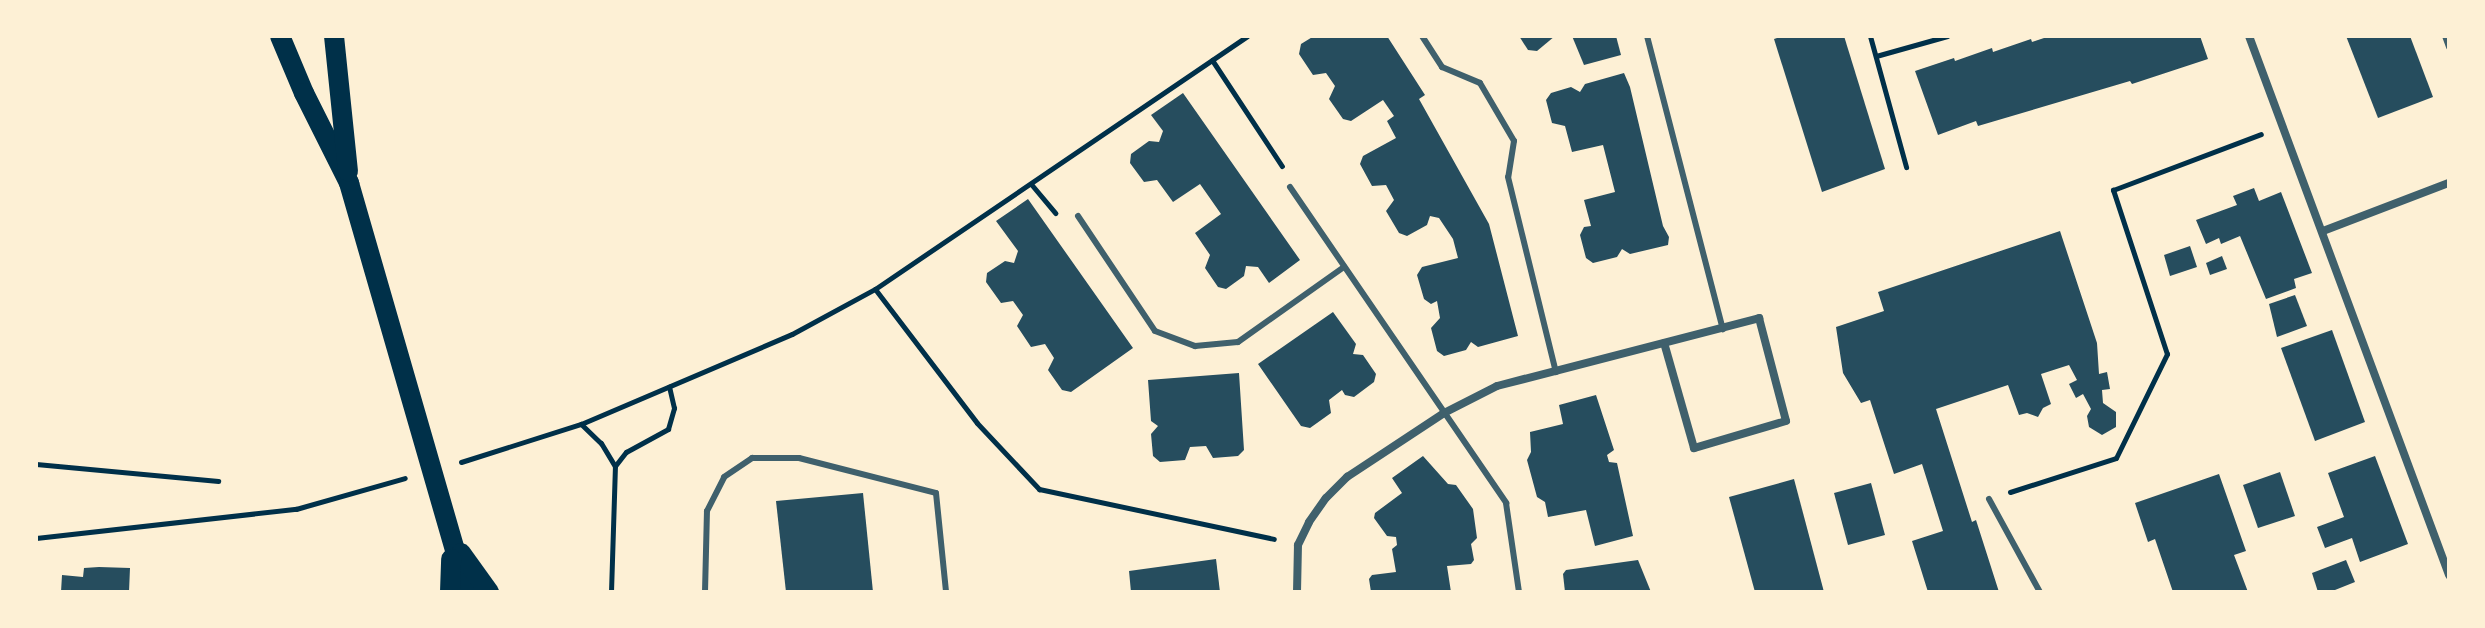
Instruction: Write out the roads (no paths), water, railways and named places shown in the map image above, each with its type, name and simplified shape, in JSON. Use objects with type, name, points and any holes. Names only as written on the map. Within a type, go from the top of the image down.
[{"type":"main road","points":[[280,36],[304,93],[349,183]]},
{"type":"main road","points":[[334,36],[349,183],[467,592]]},
{"type":"main road","points":[[450,592],[451,539]]},
{"type":"main road","points":[[451,539],[489,592]]},
{"type":"street","points":[[2249,36],[2449,575]]},
{"type":"street","points":[[2323,231],[2449,183]]},
{"type":"street","points":[[1297,592],[1298,545],[1318,510],[1347,477],[1444,413],[1497,386],[1759,318],[1786,421],[1694,448],[1664,343]]},
{"type":"lane","points":[[1422,36],[1442,67],[1480,83],[1514,141],[1508,177],[1556,372]]},
{"type":"lane","points":[[1647,36],[1723,329]]},
{"type":"lane","points":[[2445,36],[2449,47]]},
{"type":"lane","points":[[1290,187],[1506,503],[1519,592]]},
{"type":"lane","points":[[1078,216],[1155,331],[1195,346],[1238,342],[1344,267]]},
{"type":"lane","points":[[705,592],[707,511],[724,477],[752,458],[799,458],[936,493],[946,592]]},
{"type":"lane","points":[[1989,499],[2040,592]]}]
